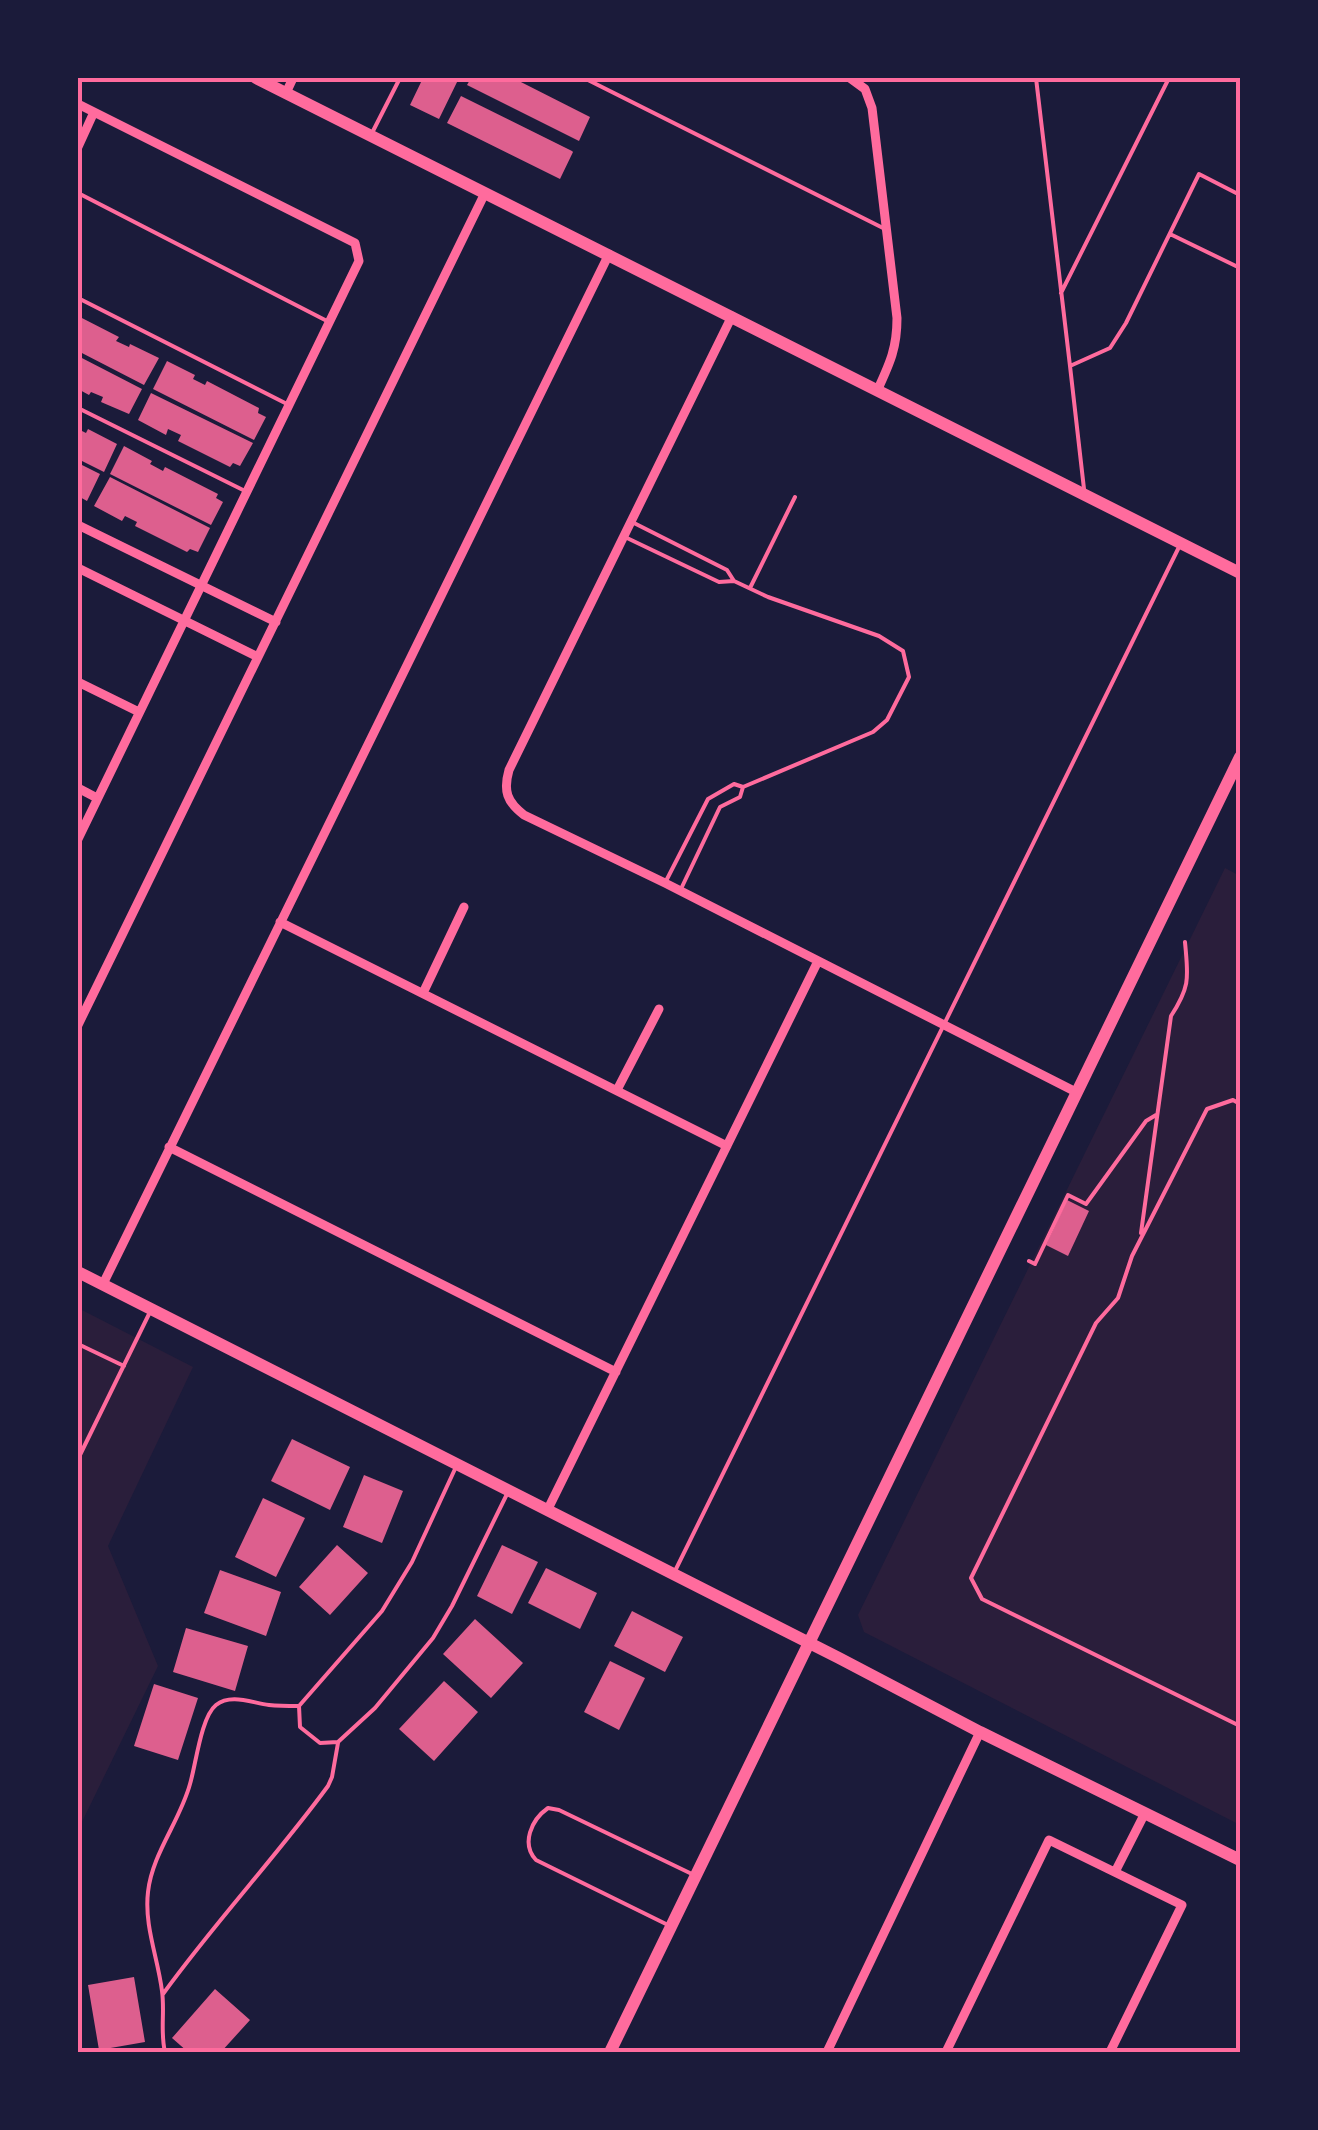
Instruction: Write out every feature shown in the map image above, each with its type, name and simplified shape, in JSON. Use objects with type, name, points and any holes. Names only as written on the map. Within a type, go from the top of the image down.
[{"type":"main road","points":[[256,78],[1240,573]]},
{"type":"main road","points":[[610,2052],[1240,757]]},
{"type":"main road","points":[[78,1272],[980,1732],[1240,1860]]},
{"type":"street","points":[[286,92],[293,78]]},
{"type":"street","points":[[850,78],[865,88],[872,108],[896,318],[894,356],[878,389]]},
{"type":"street","points":[[78,104],[355,242],[359,261],[78,839]]},
{"type":"street","points":[[78,147],[94,112]]},
{"type":"street","points":[[78,1024],[485,192]]},
{"type":"street","points":[[103,1284],[610,254]]},
{"type":"street","points":[[732,316],[509,770],[507,797],[524,814],[1076,1092]]},
{"type":"street","points":[[78,525],[276,622]]},
{"type":"street","points":[[78,568],[258,657]]},
{"type":"street","points":[[78,682],[138,712]]},
{"type":"street","points":[[78,788],[97,798]]},
{"type":"street","points":[[423,993],[464,908]]},
{"type":"street","points":[[280,922],[727,1146]]},
{"type":"street","points":[[547,1511],[818,961]]},
{"type":"street","points":[[617,1090],[659,1009]]},
{"type":"street","points":[[169,1147],[616,1372]]},
{"type":"street","points":[[827,2052],[980,1732]]},
{"type":"street","points":[[1115,1872],[1145,1813]]},
{"type":"street","points":[[946,2052],[1049,1840],[1182,1905],[1110,2052]]},
{"type":"lane","points":[[371,135],[400,78]]},
{"type":"lane","points":[[584,78],[885,229]]},
{"type":"lane","points":[[1036,78],[1085,494]]},
{"type":"lane","points":[[1061,293],[1169,78]]},
{"type":"lane","points":[[1070,366],[1110,348],[1200,174],[1240,195]]},
{"type":"lane","points":[[78,193],[329,322]]},
{"type":"lane","points":[[1170,234],[1240,268]]},
{"type":"lane","points":[[78,298],[289,404]]},
{"type":"lane","points":[[78,408],[246,492]]},
{"type":"lane","points":[[750,588],[795,497]]},
{"type":"lane","points":[[632,522],[727,570],[734,581]]},
{"type":"lane","points":[[625,536],[719,582],[734,581],[879,636],[904,651],[909,678],[887,720],[873,732],[742,787],[734,784],[708,798],[664,883]]},
{"type":"lane","points":[[673,1575],[1181,543]]},
{"type":"lane","points":[[680,891],[720,807],[740,797],[742,787]]},
{"type":"lane","points":[[78,1459],[152,1308]]},
{"type":"lane","points":[[78,1344],[124,1366]]},
{"type":"lane","points":[[338,1742],[320,1743],[300,1727],[300,1706],[382,1610],[412,1562],[457,1465]]},
{"type":"lane","points":[[163,1994],[328,1786],[338,1742],[375,1708],[432,1638],[508,1492]]},
{"type":"lane","points":[[165,2052],[163,1994],[147,1917],[148,1891],[153,1870],[184,1806],[206,1720],[213,1706],[224,1700],[300,1706]]},
{"type":"lane","points":[[669,1926],[536,1860],[529,1853],[527,1841],[540,1814],[548,1808],[559,1810],[694,1875]]},
{"type":"path","points":[[1140,1238],[1172,1016],[1188,978],[1185,942]]},
{"type":"path","points":[[1240,1104],[1232,1100],[1208,1109],[1140,1238],[1118,1298],[1096,1323],[971,1578],[982,1599],[1240,1726]]},
{"type":"path","points":[[1029,1261],[1034,1264],[1068,1195],[1086,1204],[1146,1122],[1156,1115]]},
{"type":"shaded area","points":[[1225,868],[1240,876],[1240,1825],[864,1632],[858,1615]]},
{"type":"shaded area","points":[[78,1308],[193,1367],[108,1546],[158,1666],[78,1830]]},
{"type":"building","points":[[423,78],[459,78],[439,119],[410,105]]},
{"type":"building","points":[[471,78],[513,78],[590,117],[579,141],[467,85]]},
{"type":"building","points":[[461,96],[572,151],[560,179],[447,123]]},
{"type":"building","points":[[78,316],[119,337],[116,341],[159,358],[144,385],[78,351]]},
{"type":"building","points":[[78,356],[142,389],[129,414],[101,402],[103,397],[78,389]]},
{"type":"building","points":[[167,361],[195,375],[193,379],[205,385],[207,381],[259,408],[258,413],[266,417],[254,440],[153,389]]},
{"type":"building","points":[[151,393],[253,443],[240,466],[233,463],[230,467],[178,441],[181,435],[168,429],[166,435],[138,420]]},
{"type":"building","points":[[78,429],[86,433],[88,429],[117,444],[104,472],[78,459]]},
{"type":"building","points":[[124,446],[163,471],[165,467],[218,494],[216,498],[223,502],[211,525],[110,474]]},
{"type":"building","points":[[78,463],[100,474],[87,501],[78,496]]},
{"type":"building","points":[[110,477],[210,528],[198,552],[187,552],[135,526],[137,522],[125,516],[122,521],[94,506]]},
{"type":"building","points":[[1067,1200],[1089,1211],[1068,1256],[1046,1245]]},
{"type":"building","points":[[292,1439],[350,1467],[330,1510],[271,1481]]},
{"type":"building","points":[[364,1475],[403,1491],[382,1543],[343,1527]]},
{"type":"building","points":[[263,1498],[305,1518],[276,1577],[235,1557]]},
{"type":"building","points":[[337,1545],[368,1573],[330,1615],[299,1587]]},
{"type":"building","points":[[502,1545],[538,1562],[512,1614],[477,1596]]},
{"type":"building","points":[[546,1568],[597,1593],[580,1629],[528,1603]]},
{"type":"building","points":[[220,1570],[281,1592],[266,1636],[204,1613]]},
{"type":"building","points":[[632,1611],[683,1637],[665,1672],[614,1646]]},
{"type":"building","points":[[475,1619],[523,1663],[491,1698],[443,1654]]},
{"type":"building","points":[[186,1628],[248,1646],[235,1691],[173,1672]]},
{"type":"building","points":[[610,1661],[645,1678],[619,1730],[584,1712]]},
{"type":"building","points":[[444,1681],[478,1712],[434,1761],[399,1729]]},
{"type":"building","points":[[154,1684],[198,1698],[178,1760],[134,1746]]},
{"type":"building","points":[[134,1977],[145,2042],[99,2050],[88,1985]]},
{"type":"building","points":[[215,1989],[250,2020],[221,2052],[188,2052],[172,2038]]}]
